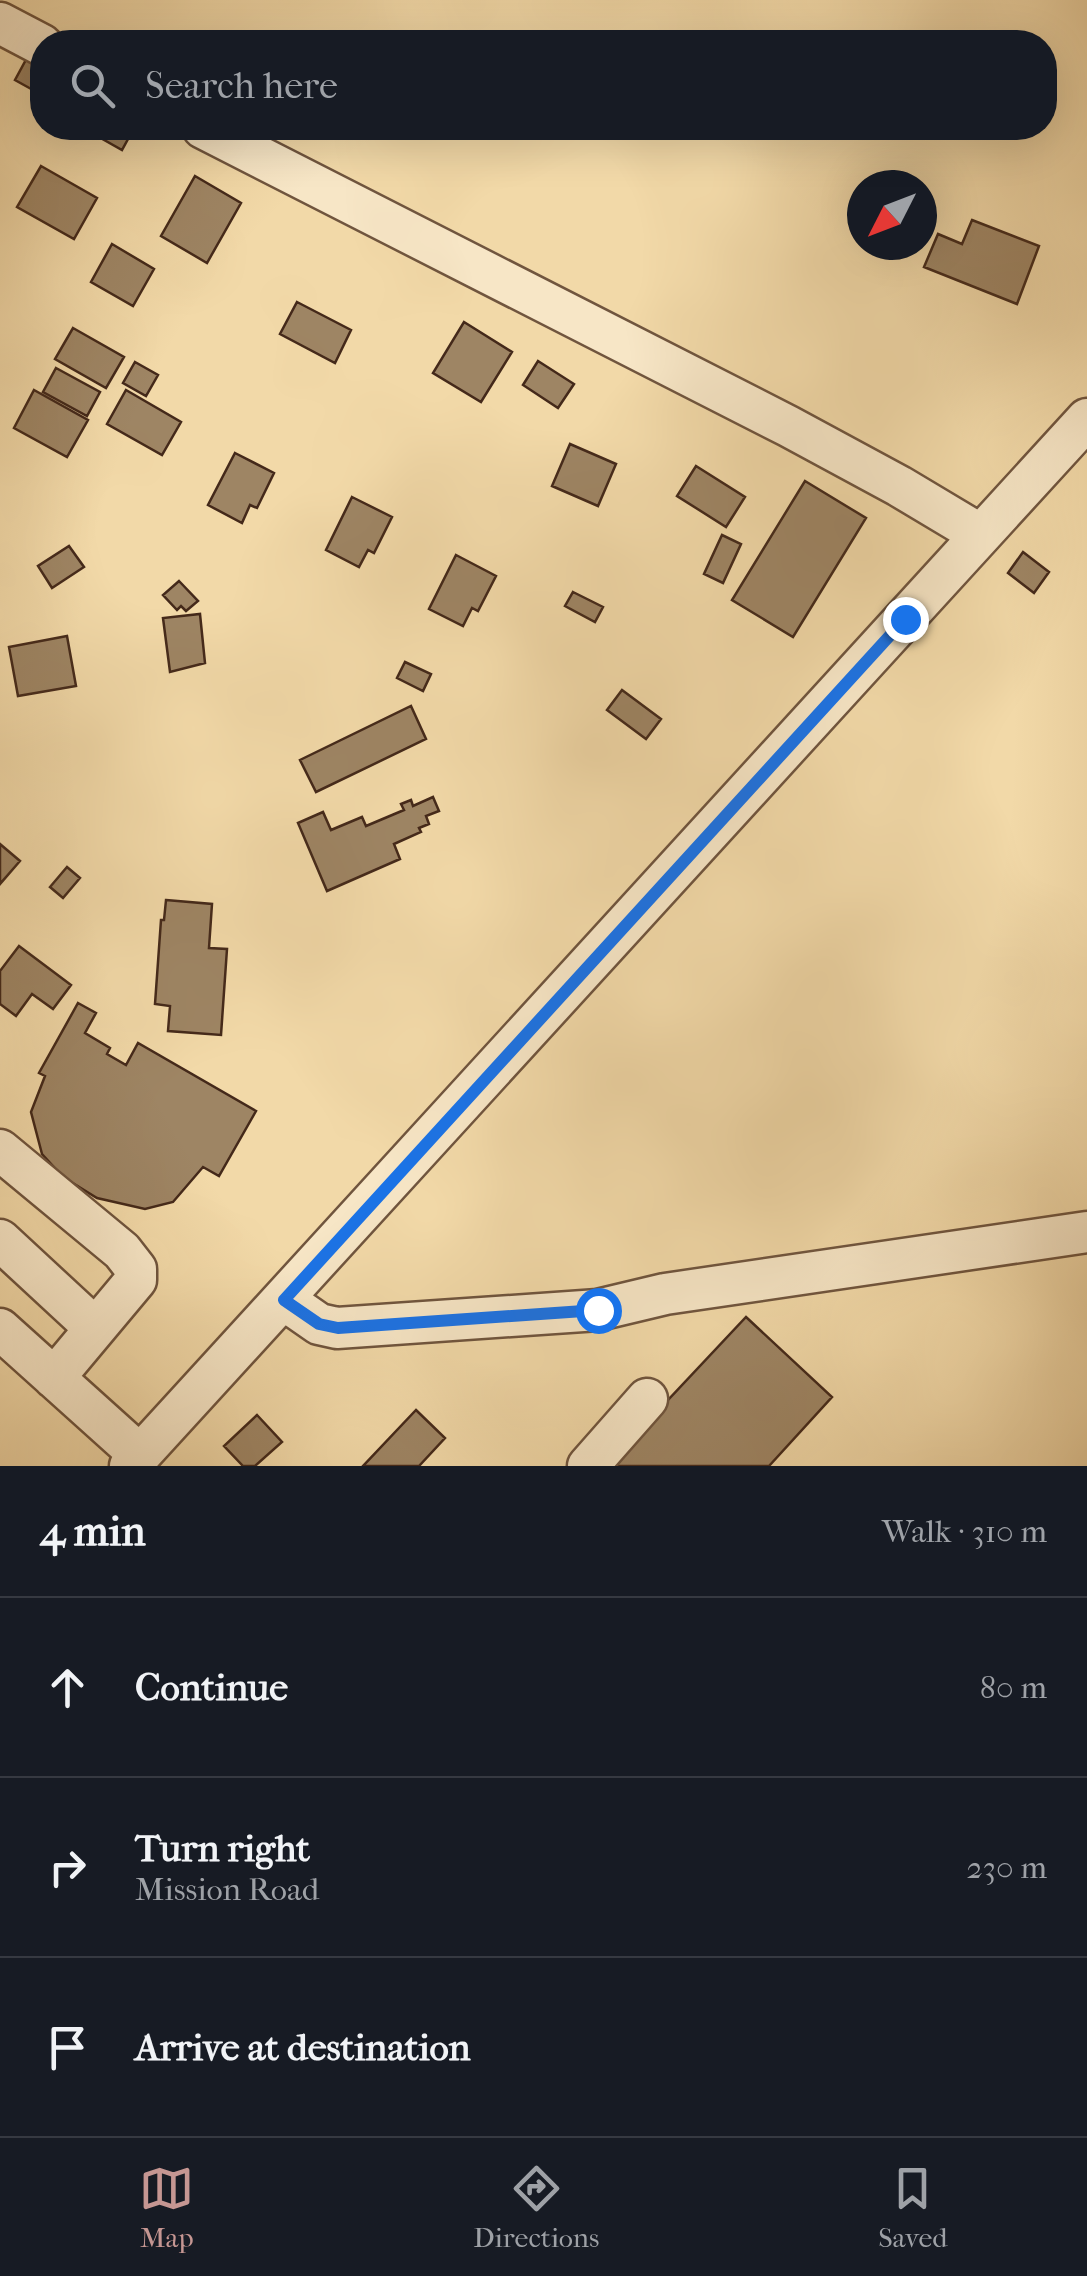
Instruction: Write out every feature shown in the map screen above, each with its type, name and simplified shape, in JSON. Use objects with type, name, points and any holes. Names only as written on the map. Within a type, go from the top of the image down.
[{"type":"street","points":[[0,23],[30,38]]},
{"type":"street","points":[[227,140],[788,426],[981,536]]},
{"type":"street","points":[[0,1329],[135,1460],[1087,420]]},
{"type":"street","points":[[0,1150],[122,1251],[136,1269],[136,1280],[54,1378]]},
{"type":"street","points":[[284,1300],[319,1324],[338,1328],[550,1315],[859,1264],[1087,1232]]},
{"type":"street","points":[[0,1240],[96,1328]]},
{"type":"street","points":[[588,1466],[647,1399]]},
{"type":"building","points":[[28,56],[30,57],[30,88],[15,80]]},
{"type":"building","points":[[104,140],[127,140],[122,150]]},
{"type":"building","points":[[41,166],[97,198],[74,239],[17,207]]},
{"type":"building","points":[[195,176],[241,203],[207,263],[161,236]]},
{"type":"building","points":[[972,220],[1039,246],[1017,304],[924,267],[927,260],[937,260],[938,234],[962,244]]},
{"type":"building","points":[[112,244],[154,269],[133,306],[91,282]]},
{"type":"building","points":[[297,302],[351,330],[335,363],[280,334]]},
{"type":"building","points":[[464,322],[512,352],[481,402],[433,373]]},
{"type":"building","points":[[73,328],[124,357],[106,388],[55,359]]},
{"type":"building","points":[[538,361],[574,384],[558,408],[523,385]]},
{"type":"building","points":[[135,362],[158,375],[146,396],[123,383]]},
{"type":"building","points":[[56,368],[100,392],[87,416],[43,392]]},
{"type":"building","points":[[34,390],[88,420],[67,457],[14,428]]},
{"type":"building","points":[[126,390],[181,422],[162,455],[107,424]]},
{"type":"building","points":[[570,444],[616,464],[598,506],[552,486]]},
{"type":"building","points":[[235,453],[274,473],[257,508],[250,505],[242,523],[208,505]]},
{"type":"building","points":[[696,466],[745,497],[726,527],[677,496]]},
{"type":"building","points":[[805,481],[866,518],[793,637],[732,600]]},
{"type":"building","points":[[352,497],[392,517],[374,553],[368,550],[359,567],[326,550]]},
{"type":"building","points":[[722,535],[741,544],[723,583],[704,574]]},
{"type":"building","points":[[69,546],[84,567],[52,588],[38,566]]},
{"type":"building","points":[[1023,552],[1049,572],[1034,593],[1008,573]]},
{"type":"building","points":[[456,555],[496,576],[478,611],[472,608],[463,626],[429,609]]},
{"type":"building","points":[[179,581],[198,601],[186,611],[181,606],[177,610],[163,595]]},
{"type":"building","points":[[573,592],[603,607],[595,622],[565,606]]},
{"type":"building","points":[[200,614],[205,663],[170,672],[163,618]]},
{"type":"building","points":[[67,636],[76,686],[18,696],[9,647]]},
{"type":"building","points":[[405,662],[431,674],[423,691],[397,678]]},
{"type":"building","points":[[622,690],[661,719],[646,739],[607,710]]},
{"type":"building","points":[[411,706],[426,739],[316,792],[300,760]]},
{"type":"building","points":[[433,797],[439,811],[426,816],[429,824],[394,844],[400,859],[327,891],[298,823],[323,812],[331,830],[362,817],[366,826],[404,810],[401,804],[411,800],[413,806]]},
{"type":"building","points":[[0,844],[20,861],[0,884]]},
{"type":"building","points":[[67,867],[80,878],[63,898],[50,887]]},
{"type":"building","points":[[166,900],[212,904],[209,948],[227,949],[221,1035],[168,1031],[170,1006],[155,1004]]},
{"type":"building","points":[[19,946],[71,985],[53,1009],[32,994],[16,1016],[0,1004],[0,971]]},
{"type":"building","points":[[78,1003],[96,1013],[85,1033],[110,1048],[107,1054],[126,1065],[138,1043],[256,1111],[219,1176],[203,1167],[173,1202],[145,1209],[97,1198],[63,1177],[42,1154],[31,1112],[45,1076],[39,1073]]},
{"type":"building","points":[[746,1317],[832,1397],[769,1466],[606,1466]]},
{"type":"building","points":[[416,1410],[445,1438],[419,1466],[363,1466]]},
{"type":"building","points":[[257,1415],[282,1442],[255,1466],[243,1466],[224,1446]]},
{"type":"route","points":[[598,1310],[338,1328],[319,1324],[284,1300],[905,619]]}]
